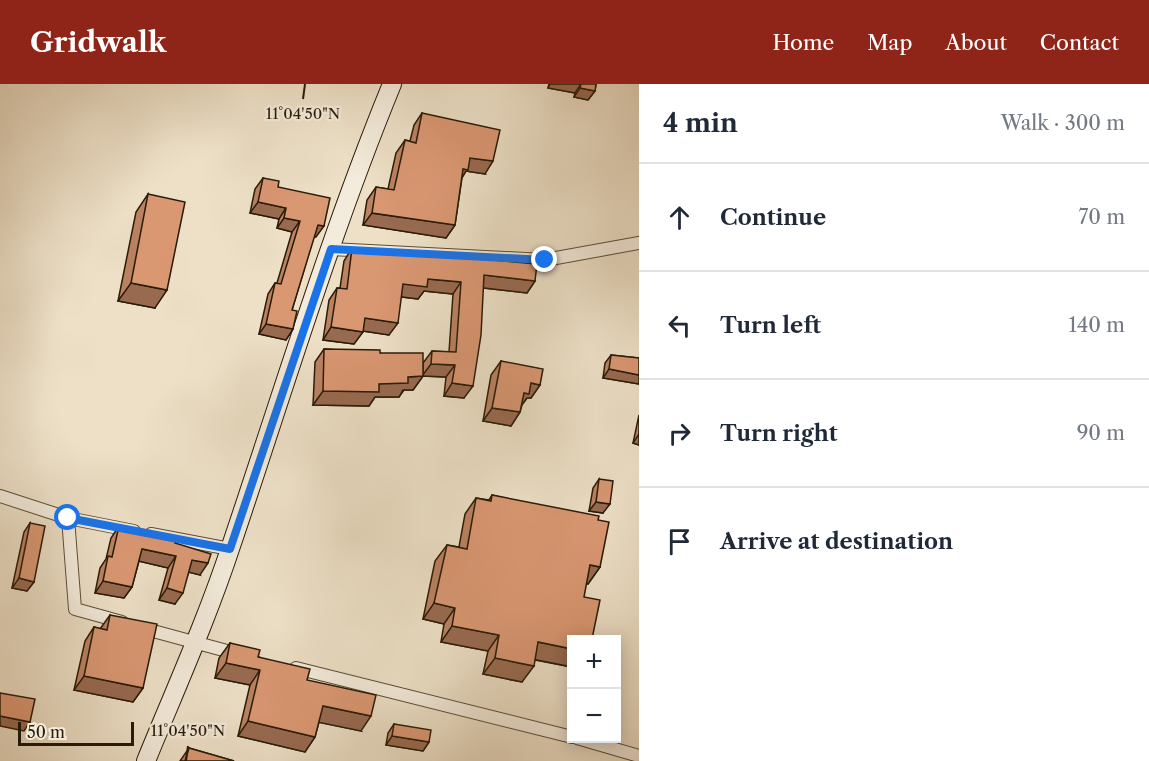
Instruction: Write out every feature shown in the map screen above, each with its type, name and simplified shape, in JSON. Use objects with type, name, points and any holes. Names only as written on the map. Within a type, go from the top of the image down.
[{"type":"main road","points":[[146,761],[230,549],[331,249],[371,135],[392,84]]},
{"type":"street","points":[[331,249],[545,260],[639,243]]},
{"type":"street","points":[[0,496],[68,518],[230,549]]},
{"type":"street","points":[[68,518],[75,609],[249,656]]},
{"type":"street","points":[[282,664],[567,736]]},
{"type":"street","points":[[594,743],[639,756]]},
{"type":"building","points":[[581,84],[596,84],[595,91],[580,88]]},
{"type":"building","points":[[422,113],[500,130],[493,161],[470,158],[468,170],[463,169],[455,225],[372,213],[376,187],[394,190],[405,140],[416,143]]},
{"type":"building","points":[[263,178],[279,181],[278,187],[330,198],[324,226],[318,225],[292,310],[297,311],[293,329],[266,324],[275,283],[281,284],[300,221],[284,218],[286,208],[258,202]]},
{"type":"building","points":[[148,194],[185,202],[167,290],[131,283]]},
{"type":"building","points":[[352,248],[401,255],[401,252],[537,264],[535,281],[484,275],[481,335],[473,386],[452,383],[455,365],[431,364],[432,351],[456,352],[461,282],[428,279],[427,287],[403,284],[398,323],[365,318],[363,332],[331,327],[337,288],[347,289]]},
{"type":"building","points":[[324,349],[423,353],[423,376],[408,377],[408,383],[379,384],[379,392],[323,391]]},
{"type":"building","points":[[611,355],[639,358],[639,375],[609,369]]},
{"type":"building","points":[[501,361],[543,369],[540,385],[531,383],[529,394],[524,393],[520,412],[492,408]]},
{"type":"building","points":[[599,479],[613,481],[610,504],[596,502]]},
{"type":"building","points":[[492,495],[599,516],[598,520],[609,522],[600,567],[590,565],[584,597],[600,600],[593,635],[567,635],[567,648],[538,642],[534,666],[495,658],[499,635],[452,626],[455,608],[434,603],[447,545],[467,549],[476,498],[491,501]]},
{"type":"building","points":[[30,523],[45,526],[34,582],[19,578]]},
{"type":"building","points":[[119,526],[176,539],[175,543],[211,554],[208,563],[192,560],[183,593],[167,588],[176,556],[142,549],[132,587],[103,581],[108,556],[112,557]]},
{"type":"building","points":[[110,615],[157,624],[143,688],[84,676],[94,627],[107,630]]},
{"type":"building","points":[[230,643],[260,650],[258,657],[310,669],[307,680],[376,695],[371,716],[323,706],[315,737],[248,721],[260,670],[226,663]]},
{"type":"building","points":[[0,693],[35,699],[30,722],[0,716]]},
{"type":"building","points":[[394,724],[431,730],[429,742],[392,736]]},
{"type":"building","points":[[189,748],[234,761],[185,761]]},
{"type":"route","points":[[68,518],[230,549],[331,249],[545,260]]}]
